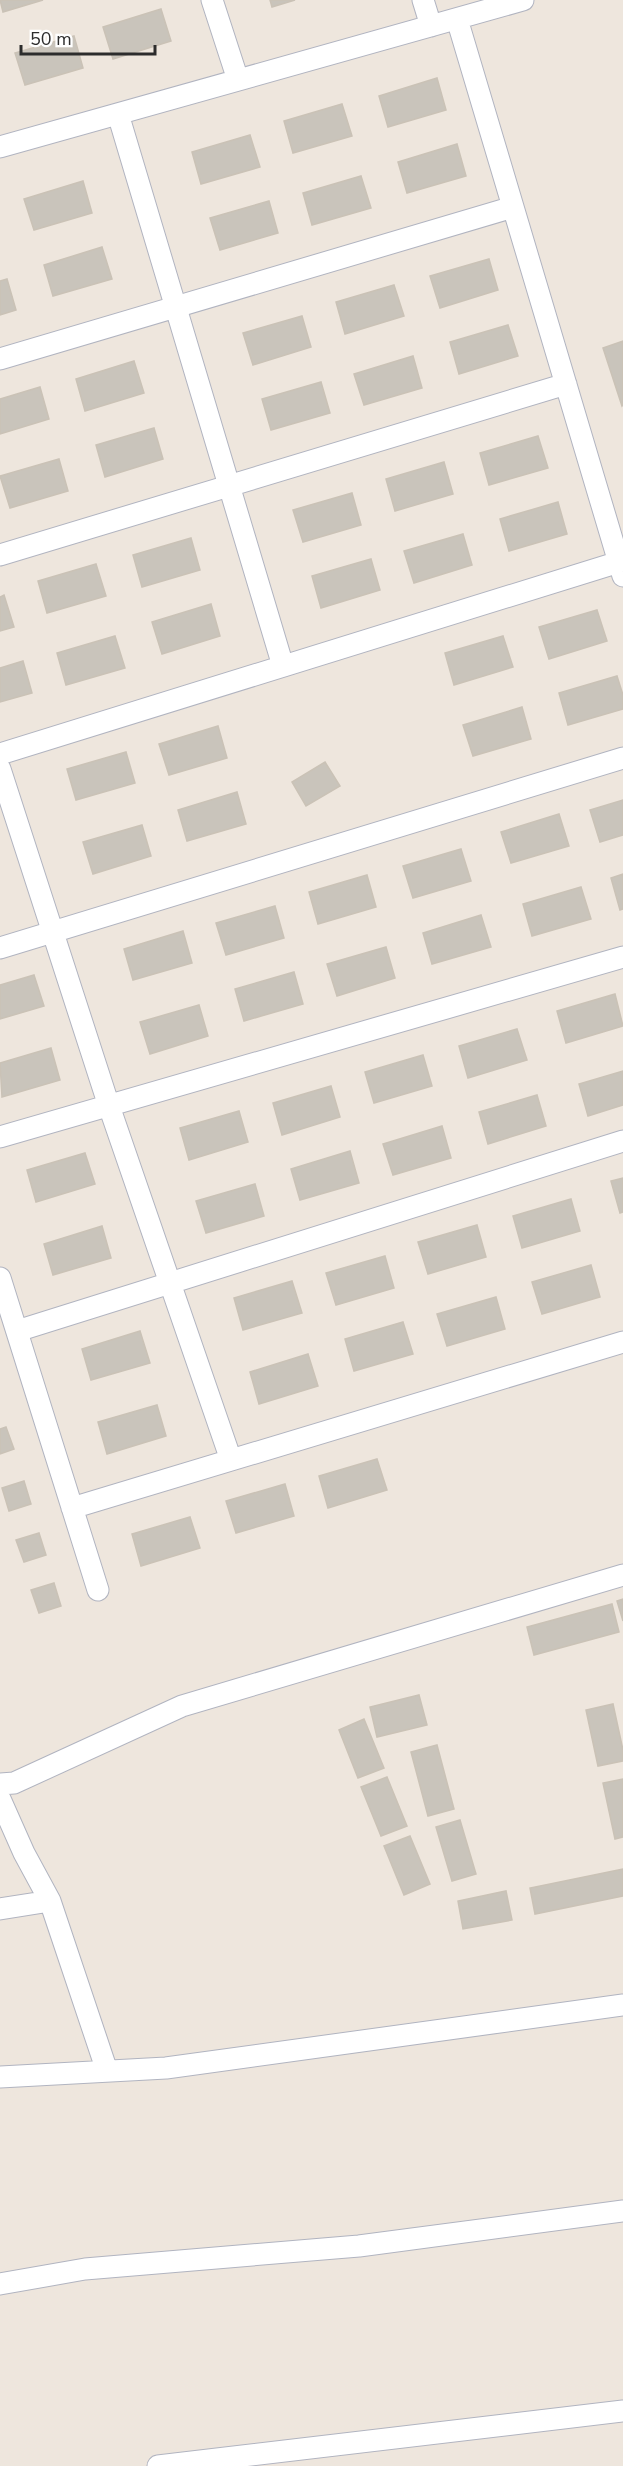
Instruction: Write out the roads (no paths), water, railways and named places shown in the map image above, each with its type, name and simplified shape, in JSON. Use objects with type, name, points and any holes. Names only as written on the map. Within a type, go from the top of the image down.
[{"type":"street","points":[[212,0],[238,80]]},
{"type":"street","points":[[423,0],[431,26]]},
{"type":"street","points":[[0,147],[523,0]]},
{"type":"street","points":[[0,754],[283,666],[621,569],[457,19]]},
{"type":"street","points":[[118,114],[283,666]]},
{"type":"street","points":[[0,359],[513,207]]},
{"type":"street","points":[[0,555],[566,384]]},
{"type":"street","points":[[0,948],[623,758]]},
{"type":"street","points":[[0,769],[51,933],[231,1460]]},
{"type":"street","points":[[0,1137],[623,957]]},
{"type":"street","points":[[16,1331],[623,1141]]},
{"type":"street","points":[[0,1278],[98,1590]]},
{"type":"street","points":[[72,1508],[623,1342]]},
{"type":"street","points":[[0,1784],[14,1783],[182,1706],[623,1575]]},
{"type":"street","points":[[0,1799],[50,1901],[107,2071]]},
{"type":"street","points":[[0,1909],[50,1901]]},
{"type":"street","points":[[0,2077],[178,2067],[623,2005]]},
{"type":"street","points":[[0,2284],[85,2269],[358,2246],[623,2211]]},
{"type":"street","points":[[158,2466],[623,2411]]}]
